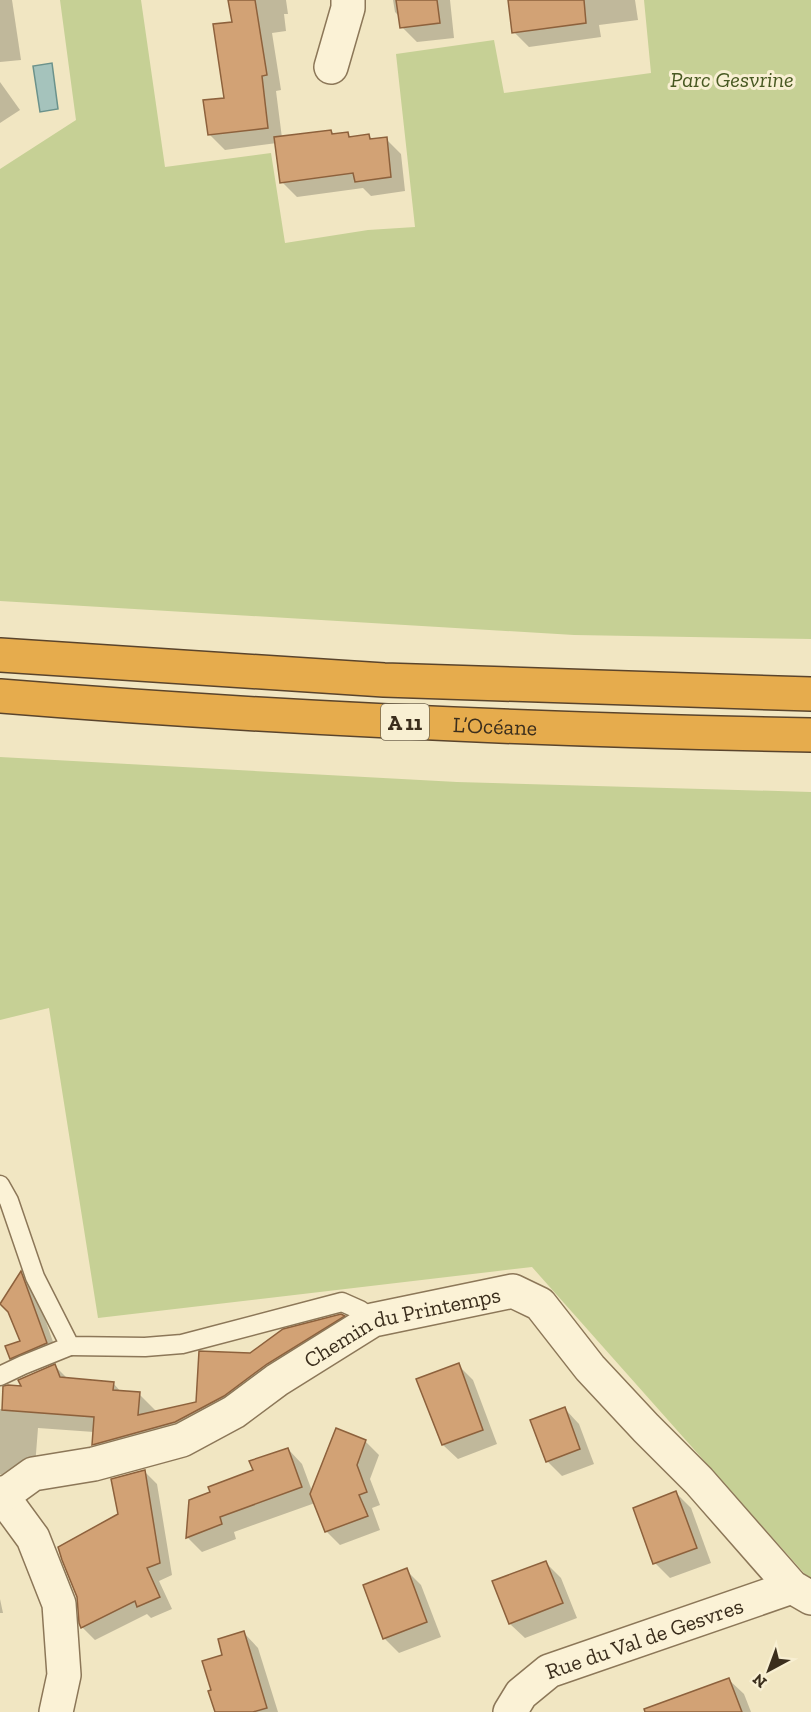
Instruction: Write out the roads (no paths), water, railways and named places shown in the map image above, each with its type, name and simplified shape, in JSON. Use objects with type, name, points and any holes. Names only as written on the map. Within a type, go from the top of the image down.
[{"type":"highway","name":"L’Océane","points":[[0,655],[384,680],[811,694]]},
{"type":"highway","name":"L’Océane","points":[[0,696],[366,720],[811,735]]},
{"type":"street","points":[[331,67],[348,8],[348,0]]},
{"type":"street","name":"Chemin du Printemps","points":[[2,1494],[33,1474],[94,1464],[182,1440],[234,1412],[277,1380],[374,1320],[513,1291],[540,1304],[590,1368],[802,1592]]},
{"type":"street","points":[[2,1494],[33,1538],[59,1604],[64,1675],[56,1712]]},
{"type":"street","name":"Rue du Val de Gesvres","points":[[510,1712],[521,1694],[549,1671],[802,1592]]},
{"type":"lane","points":[[0,1185],[9,1201],[35,1277],[70,1346]]},
{"type":"lane","points":[[0,1376],[70,1346],[145,1347],[182,1344],[342,1302],[360,1310],[374,1320]]},
{"type":"water","points":[[52,63],[58,109],[40,112],[33,66]]},
{"type":"park label","name":"Parc Gesvrine","points":[[732,79]]}]
